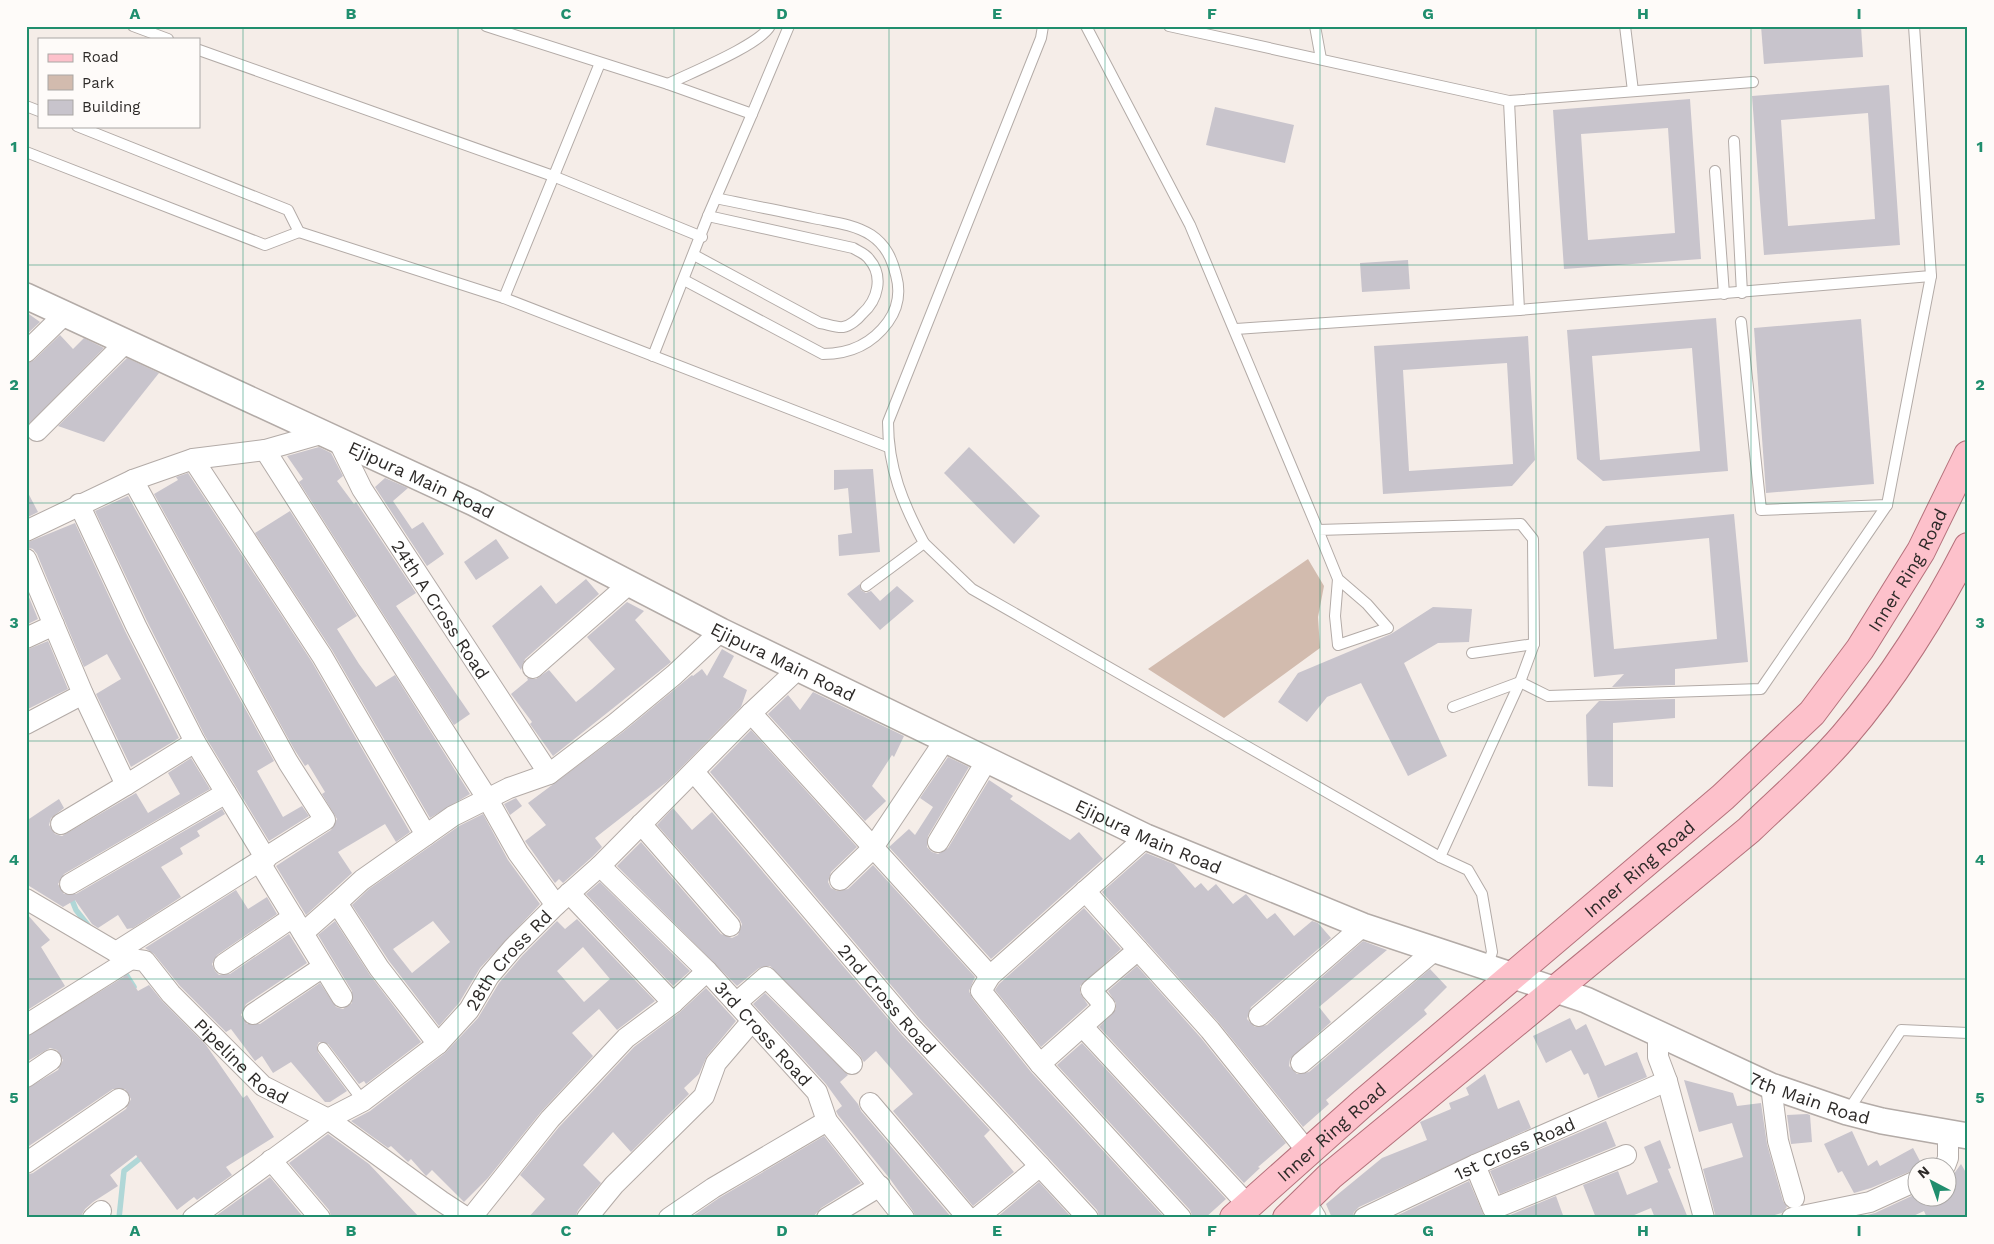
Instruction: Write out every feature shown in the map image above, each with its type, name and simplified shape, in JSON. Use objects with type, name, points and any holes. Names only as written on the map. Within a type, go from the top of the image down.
[{"type":"main road","name":"Inner Ring Road","points":[[1241,1211],[1307,1151],[1723,796],[1812,713],[1860,649],[1921,551],[1968,455]]},
{"type":"main road","name":"Inner Ring Road","points":[[1303,1212],[1330,1176],[1748,830],[1811,771],[1844,735],[1878,691],[1920,630],[1968,547]]},
{"type":"street","name":"Ejipura Main Road","points":[[26,296],[474,503],[720,631],[1146,836],[1363,926],[1512,977],[1556,990]]},
{"type":"street","points":[[26,352],[65,314]]},
{"type":"street","points":[[37,431],[126,342]]},
{"type":"street","points":[[26,531],[79,504],[133,480],[194,459],[265,450],[330,438]]},
{"type":"street","name":"24th A Cross Road","points":[[330,438],[549,774]]},
{"type":"street","points":[[265,450],[486,798],[518,853],[563,899],[673,1003]]},
{"type":"street","points":[[194,459],[322,656],[426,835]]},
{"type":"street","points":[[26,1025],[325,820],[288,762],[133,480]]},
{"type":"street","points":[[79,504],[136,626],[195,742],[226,793],[298,925],[342,997]]},
{"type":"street","points":[[26,559],[83,694],[126,785]]},
{"type":"street","points":[[533,668],[629,584]]},
{"type":"street","points":[[26,638],[54,624]]},
{"type":"street","points":[[224,964],[337,903],[362,880],[453,816],[486,798],[549,774],[616,723],[674,675],[720,631]]},
{"type":"street","name":"28th Cross Rd","points":[[193,1218],[328,1119],[363,1101],[438,1044],[469,1010],[489,976],[563,899],[600,866],[751,713],[798,669]]},
{"type":"street","points":[[26,724],[83,694]]},
{"type":"street","points":[[751,713],[872,849],[990,976]]},
{"type":"street","points":[[840,880],[872,849],[945,740]]},
{"type":"street","points":[[62,824],[195,742]]},
{"type":"street","points":[[938,842],[987,760]]},
{"type":"street","name":"2nd Cross Road","points":[[694,772],[910,1026],[1088,1218]]},
{"type":"street","points":[[70,884],[226,793]]},
{"type":"street","points":[[641,824],[730,926]]},
{"type":"street","points":[[1146,836],[990,976],[981,991],[1040,1064],[1181,1218]]},
{"type":"street","name":"3rd Cross Road","points":[[600,866],[707,971],[817,1092],[827,1121],[904,1218]]},
{"type":"street","points":[[1085,891],[1210,1030],[1307,1151]]},
{"type":"street","points":[[337,903],[379,968],[438,1044]]},
{"type":"street","name":"Pipeline Road","points":[[32,909],[124,956],[146,961],[171,994],[263,1086],[328,1119],[441,1201],[469,1218]]},
{"type":"street","points":[[1258,1016],[1363,926]]},
{"type":"street","points":[[1040,1064],[1105,1006],[1091,990],[1138,950]]},
{"type":"street","points":[[1301,1063],[1435,950]]},
{"type":"street","points":[[253,1014],[323,967]]},
{"type":"street","points":[[469,1218],[550,1118],[626,1038],[673,1003],[707,971]]},
{"type":"street","points":[[736,1003],[766,977],[852,1064]]},
{"type":"street","name":"7th Main Road","points":[[1556,990],[1586,1000],[1771,1086],[1847,1112],[1882,1121],[1958,1134]]},
{"type":"street","points":[[587,1218],[614,1185],[704,1096],[716,1063],[752,1021]]},
{"type":"street","points":[[1083,1027],[1241,1211]]},
{"type":"street","points":[[1658,1034],[1658,1057],[1667,1081],[1704,1218]]},
{"type":"street","points":[[26,1077],[51,1060]]},
{"type":"street","name":"1st Cross Road","points":[[1364,1218],[1475,1165],[1667,1081]]},
{"type":"street","points":[[1771,1086],[1778,1140],[1794,1198]]},
{"type":"street","points":[[26,1163],[119,1099]]},
{"type":"street","points":[[870,1103],[968,1218]]},
{"type":"street","points":[[669,1218],[712,1188],[827,1121]]},
{"type":"street","points":[[1949,1156],[1958,1134]]},
{"type":"street","points":[[1475,1165],[1492,1209],[1626,1155]]},
{"type":"street","points":[[271,1160],[320,1218]]},
{"type":"street","points":[[977,1218],[1040,1166]]},
{"type":"street","points":[[827,1218],[880,1186]]},
{"type":"street","points":[[1792,1218],[1870,1202],[1906,1186]]},
{"type":"lane","points":[[132,26],[165,38]]},
{"type":"lane","points":[[486,26],[668,84],[752,114]]},
{"type":"lane","points":[[668,84],[738,50],[766,34],[770,26]]},
{"type":"lane","points":[[653,356],[702,237],[708,216],[789,26]]},
{"type":"lane","points":[[1043,26],[1041,38],[888,422],[888,447],[903,504],[924,544],[972,589],[1440,857],[1468,870],[1482,894],[1492,952],[1487,968]]},
{"type":"lane","points":[[1086,26],[1190,225],[1236,329],[1338,579],[1335,616],[1338,645],[1388,628],[1367,604],[1338,579]]},
{"type":"lane","points":[[1170,26],[1510,101],[1753,82]]},
{"type":"lane","points":[[1315,26],[1321,59]]},
{"type":"lane","points":[[1625,26],[1633,91]]},
{"type":"lane","points":[[1453,707],[1520,682],[1548,696],[1761,689],[1887,505],[1930,276],[1914,26]]},
{"type":"lane","points":[[200,50],[553,176],[702,237]]},
{"type":"lane","points":[[504,298],[600,63]]},
{"type":"lane","points":[[1510,101],[1519,310]]},
{"type":"lane","points":[[26,106],[38,111]]},
{"type":"lane","points":[[82,128],[288,210],[299,232]]},
{"type":"lane","points":[[1734,141],[1742,293]]},
{"type":"lane","points":[[26,152],[264,245],[299,232],[504,298],[888,447]]},
{"type":"lane","points":[[1715,172],[1724,294]]},
{"type":"lane","points":[[684,280],[823,354],[840,354],[857,349],[871,340],[894,313],[898,298],[898,282],[892,258],[871,235],[849,226],[716,198]]},
{"type":"lane","points":[[694,255],[820,323],[843,327],[856,320],[868,309],[875,297],[878,285],[877,273],[869,258],[854,248],[708,216]]},
{"type":"lane","points":[[1236,329],[1742,293],[1930,276]]},
{"type":"lane","points":[[1741,322],[1761,510],[1887,505]]},
{"type":"lane","points":[[1318,530],[1521,524],[1533,539],[1534,644],[1520,682],[1440,857]]},
{"type":"lane","points":[[866,586],[924,544]]},
{"type":"lane","points":[[1472,654],[1534,644]]},
{"type":"lane","points":[[1847,1112],[1902,1030],[1968,1032]]},
{"type":"lane","points":[[322,1048],[363,1101]]},
{"type":"green space","points":[[1308,559],[1324,586],[1318,617],[1320,648],[1224,718],[1148,669]]},
{"type":"building","points":[[1761,26],[1861,26],[1863,57],[1764,64]]},
{"type":"building","points":[[1889,85],[1900,245],[1764,255],[1752,96]],"holes":[[[1868,113],[1875,219],[1788,226],[1781,120]]]},
{"type":"building","points":[[1690,99],[1701,259],[1564,269],[1553,110]],"holes":[[[1668,128],[1675,233],[1588,240],[1581,134]]]},
{"type":"building","points":[[1215,107],[1294,125],[1285,163],[1206,145]]},
{"type":"building","points":[[1408,260],[1410,289],[1362,292],[1360,263]]},
{"type":"building","points":[[26,312],[40,322],[26,335]]},
{"type":"building","points":[[1716,318],[1728,471],[1603,481],[1577,459],[1567,330]],"holes":[[[1692,348],[1700,451],[1600,460],[1592,356]]]},
{"type":"building","points":[[1861,319],[1874,484],[1766,493],[1754,328]]},
{"type":"building","points":[[60,335],[73,349],[84,338],[104,348],[26,427],[26,364],[34,360]]},
{"type":"building","points":[[1528,336],[1535,460],[1512,486],[1383,494],[1374,346]],"holes":[[[1507,363],[1513,464],[1409,471],[1403,370]]]},
{"type":"building","points":[[127,358],[159,373],[104,442],[58,426]]},
{"type":"building","points":[[319,447],[331,453],[343,476],[337,481],[354,504],[356,502],[416,593],[396,606],[470,714],[454,725],[299,482],[303,479],[287,456]]},
{"type":"building","points":[[969,447],[1040,516],[1014,544],[944,473]]},
{"type":"building","points":[[873,469],[880,552],[839,556],[838,535],[852,533],[848,488],[834,490],[834,470]]},
{"type":"building","points":[[188,473],[312,662],[410,832],[396,842],[385,824],[338,852],[352,873],[306,915],[276,866],[331,830],[337,819],[322,794],[325,792],[308,764],[305,766],[294,749],[154,494],[178,480],[176,477]]},
{"type":"building","points":[[385,478],[408,488],[393,501],[412,529],[423,522],[444,554],[427,566],[375,487]]},
{"type":"building","points":[[26,489],[38,512],[26,518]]},
{"type":"building","points":[[128,496],[274,761],[257,771],[283,817],[302,806],[309,816],[269,841],[205,736],[147,621],[95,511]]},
{"type":"building","points":[[290,511],[357,616],[337,629],[359,664],[376,687],[395,675],[470,794],[430,818],[332,650],[255,533]]},
{"type":"building","points":[[1734,514],[1748,662],[1675,669],[1675,685],[1612,687],[1624,674],[1594,677],[1583,552],[1606,526]],"holes":[[[1709,538],[1717,639],[1614,649],[1605,548]]]},
{"type":"building","points":[[75,523],[125,631],[179,738],[131,767],[96,694],[121,679],[107,654],[84,667],[37,554],[33,549],[26,547],[26,543]]},
{"type":"building","points":[[496,539],[509,558],[476,580],[464,562]]},
{"type":"building","points":[[586,579],[599,594],[525,659],[521,670],[492,626],[541,585],[556,604]]},
{"type":"building","points":[[860,584],[861,590],[866,593],[871,591],[880,601],[897,586],[914,601],[880,630],[847,594]]},
{"type":"building","points":[[26,590],[38,619],[26,625]]},
{"type":"building","points":[[627,602],[644,611],[635,620],[671,662],[553,756],[530,724],[532,722],[511,694],[528,680],[527,678],[536,679],[549,670],[576,702],[615,669],[587,637]]},
{"type":"building","points":[[1433,607],[1472,609],[1469,642],[1438,643],[1404,663],[1447,756],[1408,776],[1361,683],[1327,697],[1307,722],[1278,702],[1298,673],[1391,634]]},
{"type":"building","points":[[48,641],[68,689],[26,710],[26,650]]},
{"type":"building","points":[[722,649],[734,656],[723,677],[747,690],[741,707],[668,781],[595,838],[602,847],[592,857],[563,883],[559,879],[555,883],[525,841],[546,825],[528,803],[623,732],[692,675],[702,669],[707,676]]},
{"type":"building","points":[[813,692],[904,736],[894,757],[892,755],[872,786],[886,801],[865,821],[768,714],[788,695],[800,710]]},
{"type":"building","points":[[1675,699],[1675,718],[1613,723],[1613,787],[1588,786],[1586,715],[1599,701]]},
{"type":"building","points":[[751,730],[857,847],[831,872],[828,882],[831,888],[837,891],[848,889],[873,865],[975,977],[969,991],[972,998],[1031,1072],[1165,1218],[1100,1218],[1097,1210],[919,1018],[710,772]]},
{"type":"building","points":[[948,757],[969,767],[928,836],[927,847],[932,852],[938,854],[948,848],[989,780],[1013,796],[1010,799],[1070,840],[1079,832],[1103,859],[991,959],[889,847],[909,829],[915,835],[933,807],[920,798]]},
{"type":"building","points":[[191,758],[210,789],[64,874],[58,884],[64,894],[76,894],[222,809],[225,814],[197,831],[200,836],[180,848],[183,854],[161,867],[181,897],[133,928],[127,929],[118,915],[98,928],[92,924],[75,900],[63,907],[26,884],[26,821],[59,799],[64,808],[51,818],[49,825],[55,834],[62,836],[136,793],[148,813],[180,794],[168,773]]},
{"type":"building","points":[[516,798],[522,806],[510,815],[504,804]]},
{"type":"building","points":[[673,808],[692,830],[712,812],[901,1034],[990,1130],[984,1136],[1014,1172],[973,1206],[893,1111],[913,1094],[876,1051],[864,1062],[770,966],[759,968],[737,986],[617,866],[641,842],[721,934],[732,938],[738,935],[742,924],[739,918],[657,825]]},
{"type":"building","points":[[483,814],[508,860],[540,904],[480,968],[459,1003],[439,1026],[389,961],[352,905],[369,889],[459,826]],"holes":[[[433,921],[450,942],[412,973],[393,949]]]},
{"type":"building","points":[[1146,853],[1174,864],[1195,888],[1201,883],[1208,891],[1216,884],[1233,904],[1246,894],[1267,919],[1275,913],[1294,936],[1312,921],[1318,923],[1331,938],[1251,1007],[1247,1019],[1255,1027],[1267,1025],[1363,941],[1387,950],[1319,1007],[1331,1022],[1290,1059],[1289,1066],[1297,1074],[1309,1072],[1430,969],[1447,987],[1424,1010],[1427,1014],[1326,1100],[1329,1104],[1303,1127],[1219,1023],[1102,892]]},
{"type":"building","points":[[600,882],[690,971],[673,986],[586,894]]},
{"type":"building","points":[[236,890],[248,909],[267,897],[277,914],[217,955],[212,964],[215,971],[219,975],[230,974],[289,934],[307,963],[246,1004],[241,1015],[247,1024],[260,1024],[320,983],[336,1007],[343,1009],[352,1003],[352,991],[318,935],[335,921],[370,975],[421,1042],[366,1084],[364,1081],[359,1084],[328,1044],[319,1042],[317,1046],[318,1052],[347,1091],[330,1102],[325,1102],[291,1062],[273,1073],[262,1056],[255,1061],[231,1029],[226,1032],[180,986],[154,954],[145,948]]},
{"type":"building","points":[[1084,908],[1121,949],[1080,986],[1080,993],[1088,1005],[1041,1047],[995,990],[999,984]]},
{"type":"building","points":[[26,913],[50,940],[41,947],[65,986],[26,1011]]},
{"type":"building","points":[[577,919],[655,1001],[617,1030],[599,1009],[572,1033],[593,1056],[541,1112],[488,1178],[464,1202],[432,1170],[426,1176],[411,1159],[408,1162],[391,1146],[388,1148],[351,1121],[370,1111],[445,1053],[478,1018],[499,983],[522,956],[557,921],[565,929]],"holes":[[[583,947],[610,979],[584,1002],[557,971]]]},
{"type":"building","points":[[1137,966],[1201,1038],[1286,1143],[1258,1167],[1260,1168],[1244,1183],[1099,1027],[1116,1009],[1116,1003],[1108,991]]},
{"type":"building","points":[[127,975],[138,991],[149,985],[163,1002],[206,1045],[243,1098],[247,1095],[274,1137],[226,1167],[232,1175],[197,1200],[194,1197],[177,1210],[136,1155],[110,1175],[118,1186],[93,1202],[85,1209],[80,1218],[26,1218],[26,1175],[33,1173],[126,1109],[131,1099],[125,1089],[113,1089],[26,1148],[26,1089],[58,1070],[63,1060],[57,1050],[50,1048],[26,1062],[26,1037]]},
{"type":"building","points":[[706,988],[736,1021],[707,1056],[699,1074],[684,1088],[689,1094],[631,1152],[613,1132],[583,1165],[601,1183],[578,1210],[575,1218],[528,1218],[545,1199],[520,1175],[559,1127],[634,1047],[680,1012]]},
{"type":"building","points":[[765,993],[848,1075],[840,1082],[858,1104],[861,1111],[952,1218],[916,1218],[890,1179],[838,1115],[836,1111],[842,1106],[826,1084],[753,1004]]},
{"type":"building","points":[[1570,1018],[1576,1030],[1586,1024],[1605,1066],[1637,1052],[1647,1077],[1598,1098],[1588,1073],[1584,1075],[1571,1050],[1546,1063],[1533,1036]]},
{"type":"building","points":[[1082,1043],[1226,1199],[1205,1218],[1193,1218],[1190,1210],[1057,1065]]},
{"type":"building","points":[[1485,1074],[1498,1109],[1519,1100],[1531,1128],[1359,1207],[1354,1212],[1352,1218],[1332,1218],[1326,1204],[1382,1158],[1427,1140],[1420,1122],[1451,1109],[1449,1103],[1469,1095],[1466,1088]]},
{"type":"building","points":[[1684,1080],[1733,1093],[1737,1106],[1761,1103],[1767,1144],[1783,1201],[1787,1207],[1782,1213],[1764,1218],[1716,1218],[1703,1169],[1743,1157],[1732,1123],[1699,1132]]},
{"type":"building","points":[[1787,1115],[1810,1115],[1812,1142],[1791,1144]]},
{"type":"building","points":[[1606,1121],[1616,1146],[1500,1194],[1490,1171]]},
{"type":"building","points":[[1852,1131],[1868,1166],[1877,1160],[1880,1166],[1913,1148],[1917,1156],[1906,1156],[1906,1173],[1854,1193],[1842,1171],[1838,1173],[1824,1144]]},
{"type":"building","points":[[328,1134],[369,1164],[420,1218],[332,1218],[329,1210],[289,1163]]},
{"type":"building","points":[[824,1136],[861,1183],[821,1208],[812,1218],[690,1218],[719,1198]]},
{"type":"building","points":[[1660,1140],[1671,1168],[1668,1169],[1688,1218],[1655,1218],[1651,1208],[1627,1218],[1596,1218],[1583,1185],[1618,1171],[1627,1195],[1658,1182],[1644,1147]]},
{"type":"building","points":[[1961,1164],[1968,1176],[1968,1218],[1927,1218],[1924,1211],[1909,1218],[1856,1218],[1875,1213],[1906,1199],[1906,1206],[1956,1206],[1956,1171]]},
{"type":"building","points":[[270,1177],[304,1218],[213,1218]]},
{"type":"building","points":[[1469,1181],[1485,1218],[1392,1218]]},
{"type":"building","points":[[1039,1182],[1072,1218],[996,1218]]},
{"type":"building","points":[[1556,1196],[1564,1218],[1503,1218]]},
{"type":"waterway","points":[[70,895],[76,910],[91,929]]},
{"type":"waterway","points":[[122,968],[134,987]]},
{"type":"waterway","points":[[119,1218],[124,1171],[143,1156]]}]
